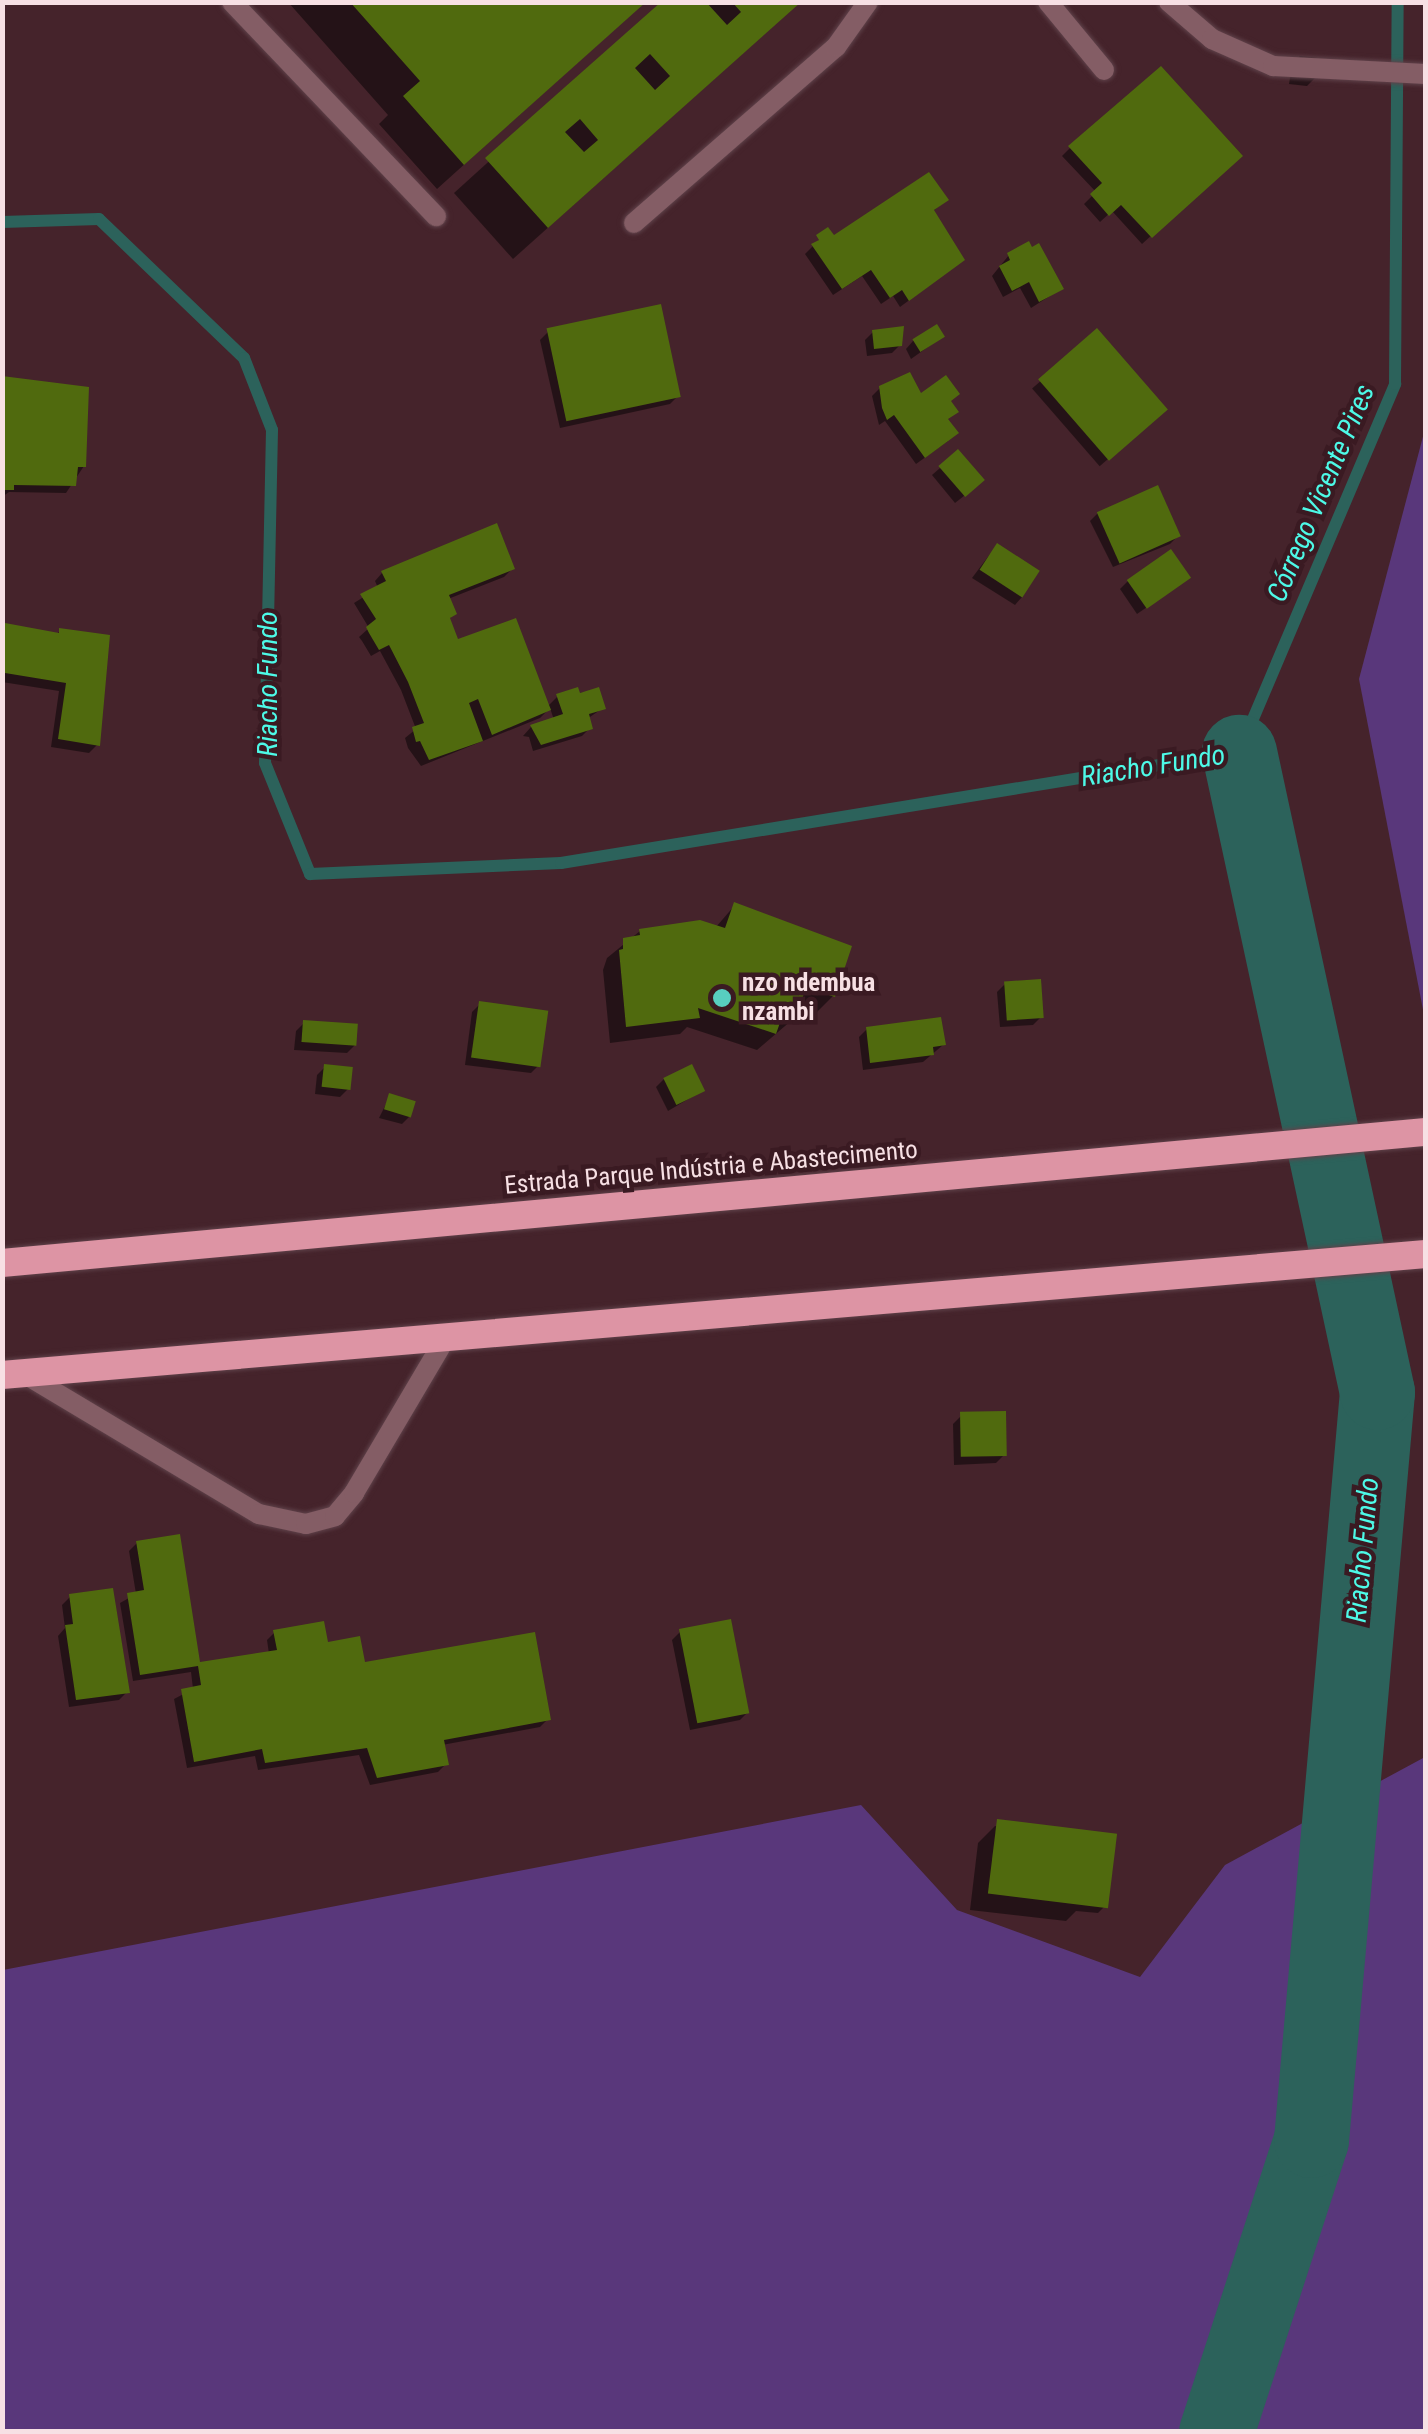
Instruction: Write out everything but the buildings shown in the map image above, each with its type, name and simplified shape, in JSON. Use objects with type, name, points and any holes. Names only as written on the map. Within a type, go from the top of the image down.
[{"type":"highway","name":"Estrada Parque Indústria e Abastecimento","points":[[2,1263],[1426,1132]]},
{"type":"highway","points":[[13,1374],[1426,1254]]},
{"type":"lane","points":[[232,2],[436,216]]},
{"type":"lane","points":[[634,223],[836,47],[868,2]]},
{"type":"lane","points":[[1048,2],[1104,70]]},
{"type":"lane","points":[[1169,2],[1212,39],[1273,66],[1420,73]]},
{"type":"lane","points":[[13,1374],[259,1514],[306,1524],[335,1516],[354,1493],[446,1339]]},
{"type":"shaded area","points":[[1426,429],[1425,1020],[1359,679]]},
{"type":"shaded area","points":[[1425,1757],[1425,2431],[3,2431],[3,1970],[861,1805],[957,1910],[1140,1977],[1225,1865]]},
{"type":"waterway","name":"Riacho Fundo","points":[[2,222],[99,219],[244,358],[272,430],[265,763],[310,874],[561,863],[1239,752],[1395,384],[1398,2]]},
{"type":"waterway","name":"Riacho Fundo","points":[[1216,2432],[1311,2140],[1377,1392],[1239,752]]},
{"type":"place","name":"nzo ndembua nzambi","points":[[722,998]]},
{"type":"water label","name":"Córrego Vicente Pires","points":[[1321,493]]}]
